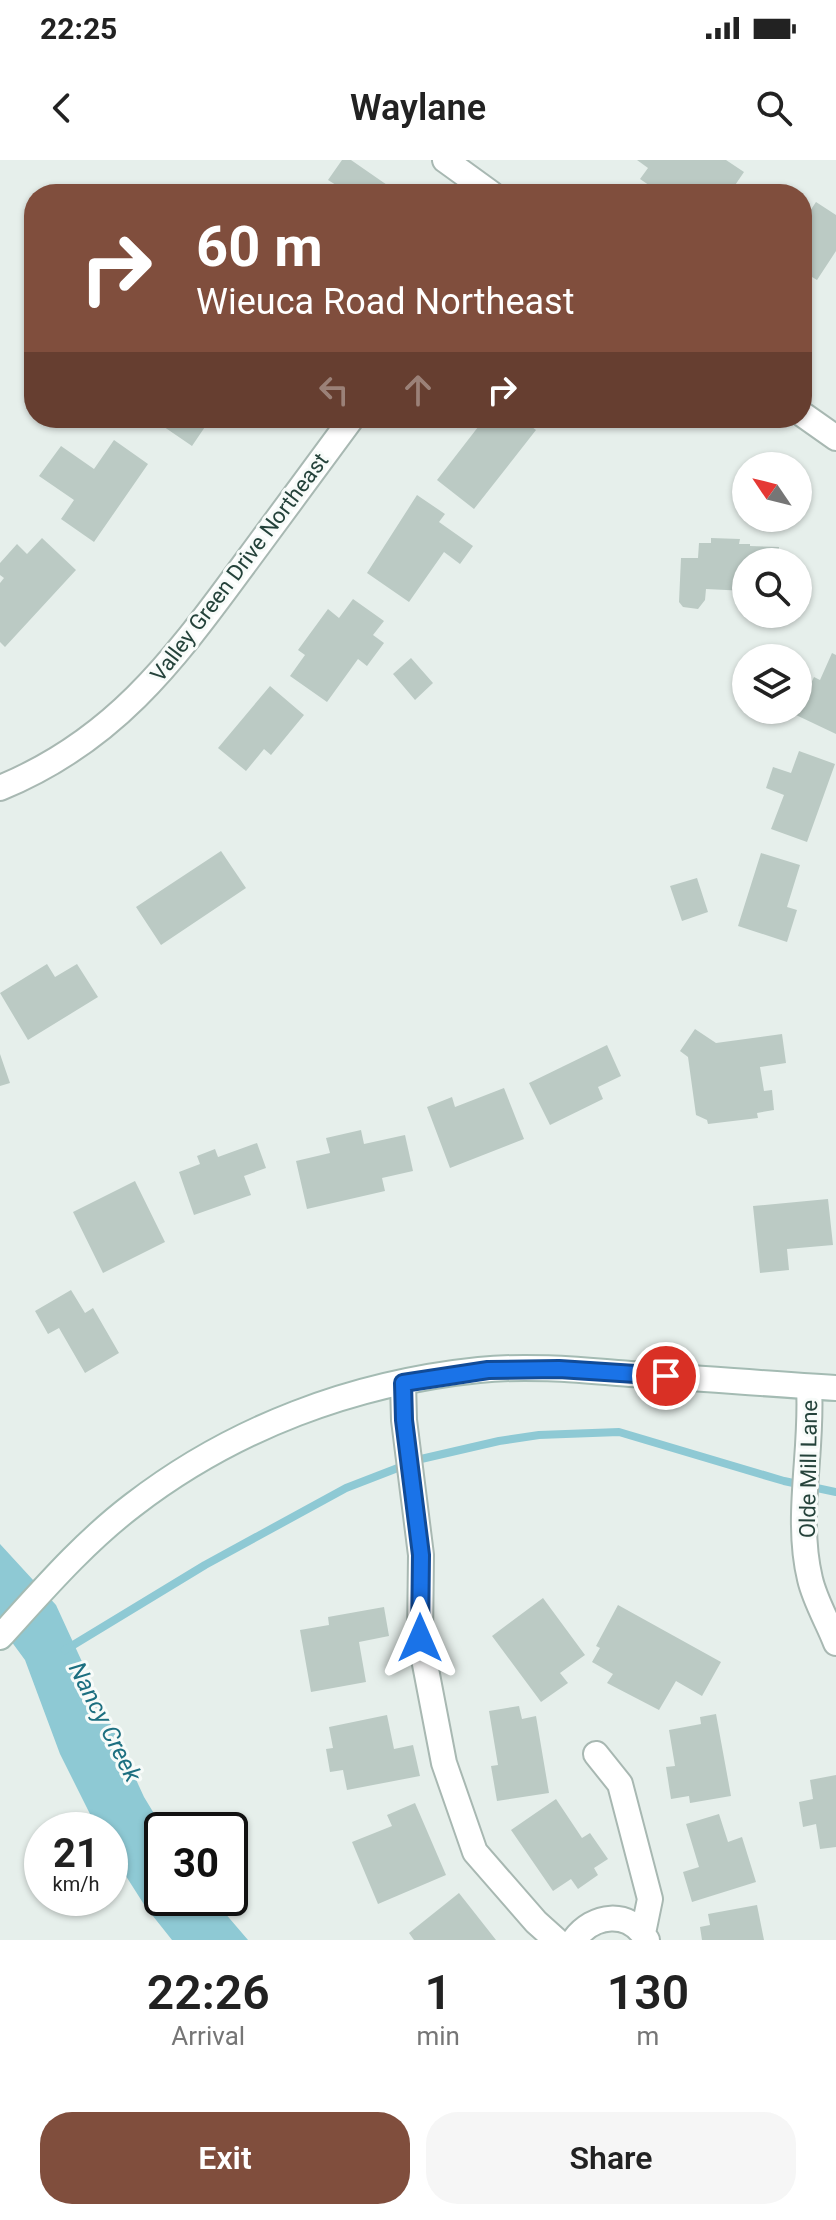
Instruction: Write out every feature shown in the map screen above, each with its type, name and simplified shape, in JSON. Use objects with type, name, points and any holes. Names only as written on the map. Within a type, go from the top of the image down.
[{"type":"street","points":[[445,160],[478,184]]},
{"type":"street","points":[[812,421],[836,438]]},
{"type":"street","name":"Valley Green Drive Northeast","points":[[0,788],[89,739],[142,695],[182,649],[345,428]]},
{"type":"street","points":[[0,1637],[57,1574],[111,1524],[186,1467],[255,1430],[327,1400],[480,1370],[559,1369],[836,1388]]},
{"type":"street","points":[[403,1383],[404,1420],[420,1545],[420,1638],[444,1763],[475,1852],[536,1922],[556,1940]]},
{"type":"street","name":"Olde Mill Lane","points":[[809,1387],[812,1424],[805,1535],[810,1580],[836,1643]]},
{"type":"street","points":[[574,1940],[582,1929],[607,1918],[620,1918],[645,1936],[650,1899],[620,1784],[596,1754]]},
{"type":"water","name":"Nancy Creek","points":[[0,1544],[56,1605],[153,1812],[144,1812],[144,1904],[128,1879],[128,1812],[89,1812],[60,1754],[25,1660],[0,1626]]},
{"type":"water","points":[[153,1916],[227,1916],[248,1940],[172,1940]]},
{"type":"building","points":[[342,160],[351,160],[386,184],[334,184],[328,180]]},
{"type":"building","points":[[637,160],[726,160],[744,172],[736,184],[647,184],[640,179],[648,168]]},
{"type":"building","points":[[816,202],[836,215],[836,251],[817,280],[812,277],[812,208]]},
{"type":"building","points":[[166,428],[204,428],[192,446]]},
{"type":"building","points":[[477,428],[536,430],[474,509],[437,480]]},
{"type":"building","points":[[114,440],[148,464],[94,542],[61,519],[74,500],[39,476],[61,446],[94,469]]},
{"type":"building","points":[[417,495],[445,514],[439,522],[473,546],[460,564],[444,552],[409,602],[367,573]]},
{"type":"building","points":[[42,538],[76,570],[5,647],[0,642],[0,583],[4,578],[0,575],[0,563],[17,544],[27,554]]},
{"type":"building","points":[[711,538],[740,539],[739,544],[779,547],[732,548],[732,590],[706,589],[705,600],[698,609],[683,607],[679,602],[681,558],[698,558],[699,543],[711,543]]},
{"type":"building","points":[[353,599],[384,621],[373,635],[384,643],[367,666],[358,659],[327,702],[290,676],[305,655],[298,650],[328,609],[339,618]]},
{"type":"building","points":[[832,653],[836,655],[836,734],[812,723],[812,681],[814,677],[820,680]]},
{"type":"building","points":[[411,658],[433,683],[415,700],[393,674]]},
{"type":"building","points":[[270,686],[304,715],[271,755],[264,749],[246,771],[218,748]]},
{"type":"building","points":[[799,751],[835,764],[807,842],[771,829],[784,795],[766,788],[773,767],[791,773]]},
{"type":"building","points":[[221,851],[246,888],[161,945],[136,907]]},
{"type":"building","points":[[761,853],[800,865],[787,907],[797,910],[787,942],[738,926]]},
{"type":"building","points":[[697,878],[708,912],[682,921],[670,886]]},
{"type":"building","points":[[47,964],[55,977],[77,964],[98,997],[28,1040],[0,993]]},
{"type":"building","points":[[695,1029],[716,1043],[782,1034],[786,1063],[760,1067],[764,1091],[772,1090],[774,1110],[757,1113],[758,1118],[708,1124],[707,1120],[696,1115],[688,1057],[680,1051]]},
{"type":"building","points":[[607,1045],[621,1076],[598,1087],[603,1099],[550,1125],[529,1083]]},
{"type":"building","points":[[0,1054],[10,1083],[0,1086]]},
{"type":"building","points":[[504,1088],[524,1139],[450,1168],[427,1107],[452,1097],[455,1107]]},
{"type":"building","points":[[361,1130],[364,1144],[405,1135],[413,1171],[382,1178],[385,1191],[307,1209],[296,1161],[330,1153],[326,1138]]},
{"type":"building","points":[[257,1143],[266,1168],[244,1176],[251,1195],[194,1215],[179,1172],[200,1164],[197,1156],[215,1149],[218,1157]]},
{"type":"building","points":[[135,1181],[165,1242],[103,1273],[73,1212]]},
{"type":"building","points":[[828,1199],[833,1245],[787,1249],[789,1270],[760,1273],[753,1206]]},
{"type":"building","points":[[71,1290],[85,1313],[93,1308],[119,1353],[85,1373],[59,1328],[48,1334],[35,1311]]},
{"type":"building","points":[[543,1598],[585,1655],[560,1673],[568,1683],[541,1702],[492,1636]]},
{"type":"building","points":[[618,1605],[721,1662],[702,1696],[676,1681],[659,1710],[607,1683],[613,1674],[592,1662],[600,1648],[596,1646]]},
{"type":"building","points":[[384,1607],[389,1636],[359,1642],[366,1682],[311,1692],[300,1630],[329,1625],[328,1617]]},
{"type":"building","points":[[519,1706],[522,1719],[536,1716],[549,1793],[497,1801],[491,1766],[498,1765],[489,1711]]},
{"type":"building","points":[[716,1714],[731,1796],[690,1803],[689,1796],[671,1799],[666,1767],[675,1766],[669,1730],[701,1724],[700,1717]]},
{"type":"building","points":[[387,1715],[394,1749],[413,1745],[420,1776],[347,1790],[343,1770],[330,1772],[326,1749],[333,1748],[329,1727]]},
{"type":"building","points":[[836,1775],[836,1847],[820,1849],[816,1824],[803,1827],[799,1802],[813,1799],[810,1780]]},
{"type":"building","points":[[556,1799],[582,1838],[590,1833],[608,1859],[594,1868],[598,1875],[578,1889],[571,1879],[553,1891],[511,1830]]},
{"type":"building","points":[[415,1803],[446,1875],[378,1904],[352,1842],[392,1826],[387,1815]]},
{"type":"building","points":[[719,1814],[728,1842],[742,1837],[756,1882],[692,1902],[683,1872],[699,1867],[686,1824]]},
{"type":"building","points":[[459,1893],[496,1940],[414,1940],[409,1933]]},
{"type":"building","points":[[757,1905],[764,1940],[702,1940],[700,1927],[710,1925],[708,1914]]},
{"type":"waterway","points":[[65,1650],[205,1565],[346,1488],[421,1459],[499,1441],[539,1435],[619,1432],[784,1481],[836,1492]]},
{"type":"route","points":[[420,1638],[421,1555],[404,1420],[403,1383],[480,1370],[559,1369],[666,1376]]}]
